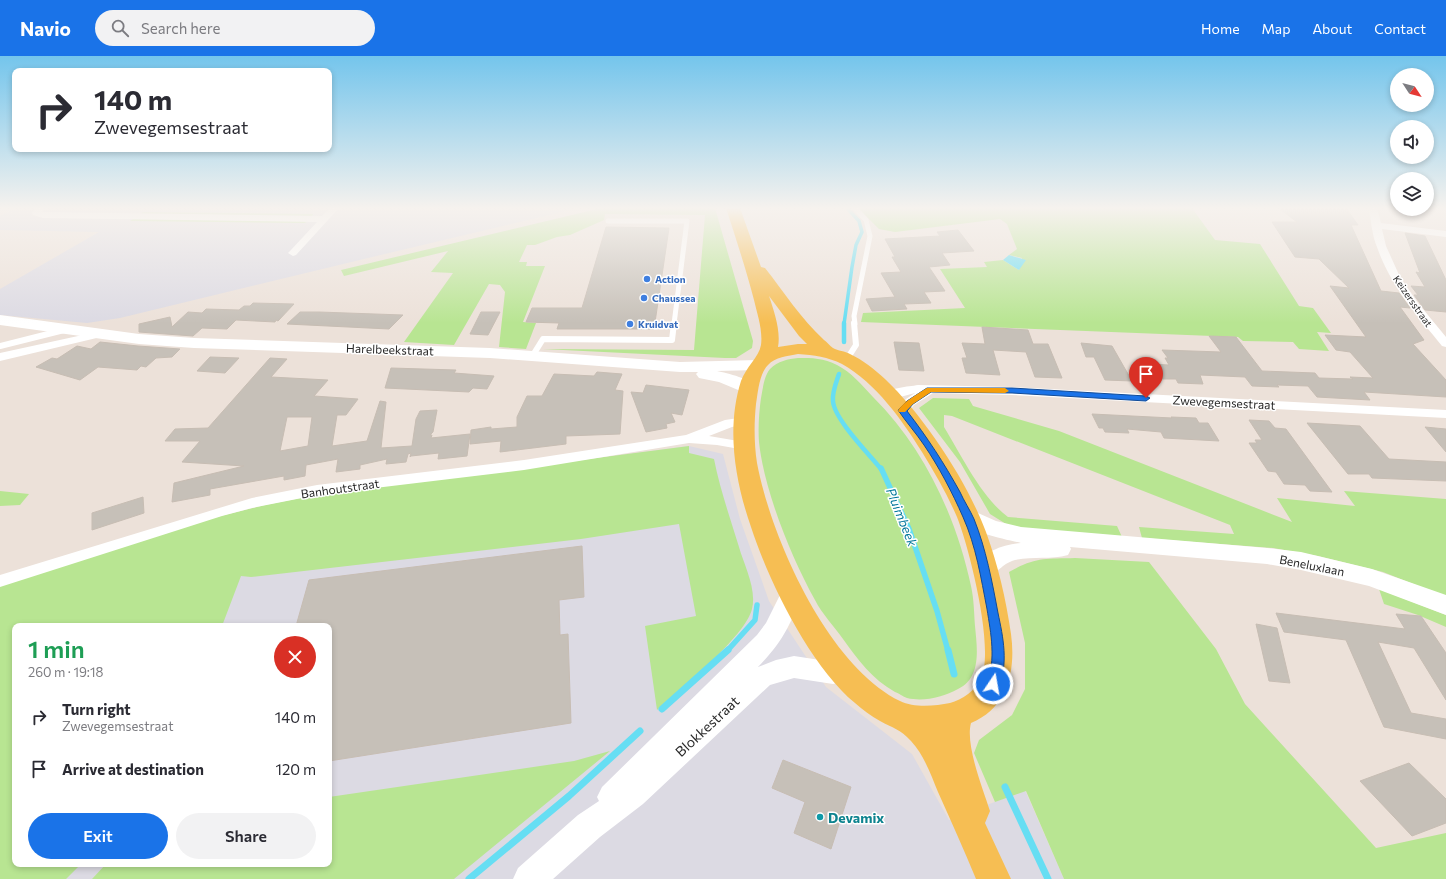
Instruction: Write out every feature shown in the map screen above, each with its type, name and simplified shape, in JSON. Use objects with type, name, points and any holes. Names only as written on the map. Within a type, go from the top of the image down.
[{"type":"main road","points":[[747,246],[752,262],[770,334],[770,343],[749,388],[745,421],[746,462],[758,517],[782,577],[810,626],[841,672],[856,688],[888,710],[906,717],[938,718],[958,714],[968,710],[979,703],[993,684],[997,673],[997,633],[985,568],[969,518],[927,443],[896,403],[861,369],[847,359],[826,351],[798,350],[780,352],[762,361]]},
{"type":"main road","points":[[752,262],[805,332],[826,351]]},
{"type":"main road","points":[[958,714],[954,729],[956,750],[994,879]]},
{"type":"main road","points":[[906,717],[923,732],[936,752],[994,879]]},
{"type":"street","points":[[293,253],[299,246]]},
{"type":"street","name":"Keizersstraat","points":[[1381,246],[1395,277],[1414,305],[1446,344]]},
{"type":"street","name":"Harelbeekstraat","points":[[0,320],[138,339],[194,343],[533,355],[680,367],[762,361]]},
{"type":"street","name":"Harelbeekstraat","points":[[0,358],[101,334]]},
{"type":"street","name":"Harelbeekstraat","points":[[680,367],[724,378],[749,388]]},
{"type":"street","points":[[896,403],[910,402],[929,390]]},
{"type":"street","name":"Zwevegemsestraat","points":[[896,403],[904,391],[1012,391],[1446,414]]},
{"type":"street","name":"Banhoutstraat","points":[[0,581],[219,512],[293,495],[357,484],[524,465],[689,439],[730,423],[745,421]]},
{"type":"street","name":"Banhoutstraat","points":[[689,439],[717,441],[745,446]]},
{"type":"street","name":"Beneluxlaan","points":[[969,518],[990,527],[1021,535],[1267,556],[1317,564],[1372,578],[1446,605]]},
{"type":"street","name":"Beneluxlaan","points":[[985,568],[999,558],[1012,552],[1025,550],[1045,549],[1150,552],[1173,549]]},
{"type":"street","name":"Blokkestraat","points":[[589,826],[621,787],[766,642],[775,630],[788,602],[795,598]]},
{"type":"street","name":"Blokkestraat","points":[[529,879],[589,826],[633,794],[761,677],[776,671],[794,668],[833,673],[841,672]]},
{"type":"lane","points":[[533,355],[542,339],[672,340],[684,246]]},
{"type":"lane","points":[[847,359],[856,345],[854,316],[868,246]]},
{"type":"lane","points":[[0,346],[68,329]]},
{"type":"shaded area","points":[[74,246],[417,246],[120,318],[87,323],[0,315],[0,289]]},
{"type":"shaded area","points":[[689,446],[723,454],[740,519],[769,601],[826,687],[912,754],[949,820],[1025,790],[1064,879],[0,879],[0,586],[480,474]]},
{"type":"green space","points":[[440,246],[526,246],[519,262],[527,262],[526,266],[545,266],[523,322],[536,323],[526,349],[499,347],[505,292],[500,285],[489,284],[454,345],[404,342],[453,273],[431,272],[448,251],[344,276],[341,270]]},
{"type":"green space","points":[[702,246],[726,246],[753,341],[752,348],[736,358],[543,349],[694,350]]},
{"type":"green space","points":[[1016,246],[1262,246],[1299,306],[1313,308],[1331,333],[1317,332],[1329,351],[1299,349],[1293,342],[1243,341],[1238,337],[861,322],[863,313],[965,308],[940,269],[987,267],[984,262],[1003,260],[1019,270],[1022,258],[1009,255],[1017,249]]},
{"type":"green space","points":[[798,358],[827,361],[842,368],[852,375],[891,417],[908,438],[936,484],[957,534],[965,560],[971,586],[977,643],[976,661],[971,677],[966,684],[952,692],[933,698],[913,699],[904,697],[879,681],[860,662],[821,610],[797,564],[780,523],[766,481],[759,442],[759,414],[764,382],[770,369],[780,362]]},
{"type":"green space","points":[[933,398],[969,399],[973,406],[1059,431],[1292,522],[1277,498],[1355,506],[1344,491],[1446,499],[1446,597],[1383,572],[1318,556],[1273,548],[1142,538],[1139,527],[1234,534],[1230,525],[952,416],[944,415],[944,427],[973,475],[989,499],[1008,517],[1117,526],[1122,537],[1014,529],[990,514],[960,462],[919,408]]},
{"type":"green space","points":[[689,446],[689,453],[714,459],[725,503],[749,577],[753,593],[752,609],[747,621],[725,648],[657,710],[645,626],[696,616],[679,524],[581,539],[251,577],[241,576],[223,623],[12,623],[12,867],[78,867],[66,879],[0,879],[0,586],[200,521],[265,505],[321,494]]},
{"type":"green space","points":[[0,491],[29,494],[20,505],[0,506]]},
{"type":"green space","points":[[1075,558],[1149,562],[1216,649],[1245,704],[1376,848],[1446,833],[1446,879],[1064,879],[1026,791],[995,802],[974,753],[979,740],[1012,715],[1025,689],[1025,643],[1009,572],[1033,561]]},
{"type":"green space","points":[[1379,589],[1446,615],[1446,627],[1418,615],[1384,604]]},
{"type":"green space","points":[[610,751],[454,879],[92,879],[103,867],[332,867],[332,797],[574,761]]},
{"type":"water","points":[[1009,255],[1026,260],[1019,270],[1003,260]]},
{"type":"building","points":[[600,246],[666,246],[654,329],[557,329],[559,323],[526,322],[532,308],[582,308]]},
{"type":"building","points":[[889,246],[971,246],[974,251],[942,253],[950,265],[929,267],[945,291],[924,292],[931,303],[904,304],[907,309],[872,311],[866,299],[895,297],[881,273],[901,272],[892,257],[895,257]]},
{"type":"building","points":[[1288,246],[1361,246],[1381,291],[1399,293],[1410,308],[1400,307],[1424,340],[1413,344],[1446,380],[1446,397],[1364,392],[1370,400],[1317,397],[1308,386],[1252,386],[1245,377],[1200,375],[1203,384],[1178,383],[1176,379],[1158,379],[1150,364],[1169,365],[1165,358],[1168,358],[1162,350],[1221,352],[1209,336],[1236,337],[1262,371],[1315,373],[1319,378],[1373,378],[1350,352],[1336,350],[1325,335],[1366,337],[1330,286],[1349,288],[1319,259],[1295,257]]},
{"type":"building","points":[[1410,246],[1430,246],[1446,280],[1446,312],[1425,310],[1414,295],[1418,295],[1411,286],[1425,287],[1416,272],[1420,273]]},
{"type":"building","points":[[253,303],[294,304],[278,321],[276,320],[275,322],[236,320],[227,329],[202,328],[193,336],[139,332],[139,324],[170,317],[172,327],[188,312],[202,313],[206,309],[239,310],[244,306],[250,306]]},
{"type":"building","points":[[300,312],[403,315],[389,329],[287,324]]},
{"type":"building","points":[[481,312],[500,312],[488,335],[470,334]]},
{"type":"building","points":[[982,327],[1028,330],[1033,344],[1048,344],[1062,378],[1035,377],[1026,352],[993,350],[1000,375],[966,373],[962,358],[967,358],[962,343],[985,344]]},
{"type":"building","points":[[100,342],[180,349],[172,357],[156,358],[146,367],[141,366],[137,370],[98,367],[80,380],[36,367],[52,358],[57,359],[77,346],[91,349]]},
{"type":"building","points":[[894,342],[919,343],[924,371],[899,370]]},
{"type":"building","points":[[1081,343],[1112,346],[1132,381],[1105,380],[1094,357],[1086,357]]},
{"type":"building","points":[[210,357],[239,358],[225,373],[197,371]]},
{"type":"building","points":[[270,358],[287,359],[271,377],[328,380],[314,396],[358,399],[346,415],[337,415],[332,446],[367,441],[380,401],[386,402],[381,448],[412,446],[416,419],[420,411],[437,410],[433,432],[430,435],[432,435],[431,438],[470,434],[467,456],[438,459],[439,453],[410,457],[411,453],[408,454],[406,462],[386,464],[387,459],[360,465],[360,469],[336,472],[338,459],[306,465],[305,476],[284,480],[284,476],[210,489],[210,495],[172,502],[174,483],[244,466],[182,462],[200,441],[165,441],[175,429],[208,428]],"holes":[[[287,417],[312,417],[308,446],[280,451]]]},
{"type":"building","points":[[391,368],[456,370],[454,373],[494,376],[487,389],[473,388],[469,392],[385,388]]},
{"type":"building","points":[[597,372],[622,374],[615,390],[623,391],[620,434],[566,436],[566,444],[500,452],[501,441],[470,444],[471,430],[491,427],[491,429],[517,427],[517,417],[527,396],[542,396],[554,374],[594,376]]},
{"type":"building","points":[[646,385],[689,390],[682,415],[671,413],[675,422],[666,424],[667,428],[646,432],[631,392],[643,393]]},
{"type":"building","points":[[1092,414],[1196,418],[1199,423],[1208,423],[1219,441],[1164,438],[1161,432],[1127,429],[1129,433],[1105,432],[1103,428],[1099,428]]},
{"type":"building","points":[[1249,420],[1269,421],[1275,428],[1286,429],[1332,492],[1310,491],[1305,485],[1284,484],[1276,472],[1268,471],[1249,443],[1257,443],[1255,440],[1262,440]]},
{"type":"building","points":[[1307,423],[1360,426],[1389,459],[1446,462],[1446,481],[1372,478],[1369,474],[1348,474]]},
{"type":"building","points":[[1425,427],[1446,429],[1446,452]]},
{"type":"building","points":[[143,497],[144,513],[92,530],[92,513]]},
{"type":"building","points":[[582,546],[584,597],[559,600],[560,635],[568,634],[571,723],[332,761],[332,623],[297,623],[309,580]]},
{"type":"building","points":[[1276,613],[1405,629],[1396,614],[1421,616],[1446,653],[1446,700],[1414,648],[1378,642],[1411,713],[1446,719],[1446,739],[1384,727],[1346,640],[1284,632]]},
{"type":"building","points":[[1256,624],[1277,628],[1290,683],[1269,681]]},
{"type":"building","name":"Devamix","points":[[783,760],[851,787],[831,849],[794,833],[805,802],[772,788]]},
{"type":"building","points":[[1409,763],[1446,799],[1446,823],[1412,836],[1360,781]]},
{"type":"waterway","name":"Pluimbeek","points":[[844,324],[856,246]]},
{"type":"waterway","name":"Pluimbeek","points":[[844,324],[844,342]]},
{"type":"waterway","name":"Pluimbeek","points":[[839,374],[833,394],[835,408],[845,426],[881,469]]},
{"type":"waterway","name":"Pluimbeek","points":[[881,468],[909,529],[937,611],[948,651]]},
{"type":"waterway","points":[[727,650],[755,620],[757,605]]},
{"type":"waterway","points":[[662,709],[727,650]]},
{"type":"waterway","name":"Pluimbeek","points":[[948,650],[954,674]]},
{"type":"waterway","points":[[469,879],[569,796],[640,731]]},
{"type":"waterway","name":"Pluimbeek","points":[[1005,787],[1048,879]]},
{"type":"slow traffic","points":[[902,410],[910,402],[929,390],[1005,391]]},
{"type":"place","name":"Action","points":[[647,279]]},
{"type":"place","name":"Chaussea","points":[[644,298]]},
{"type":"place","name":"Kruidvat","points":[[630,324]]},
{"type":"place","name":"Devamix","points":[[820,817]]},
{"type":"route","points":[[993,684],[997,673],[997,633],[985,568],[976,538],[969,518],[944,470],[927,443],[902,410],[910,402],[929,390],[1012,391],[1146,398]]}]
